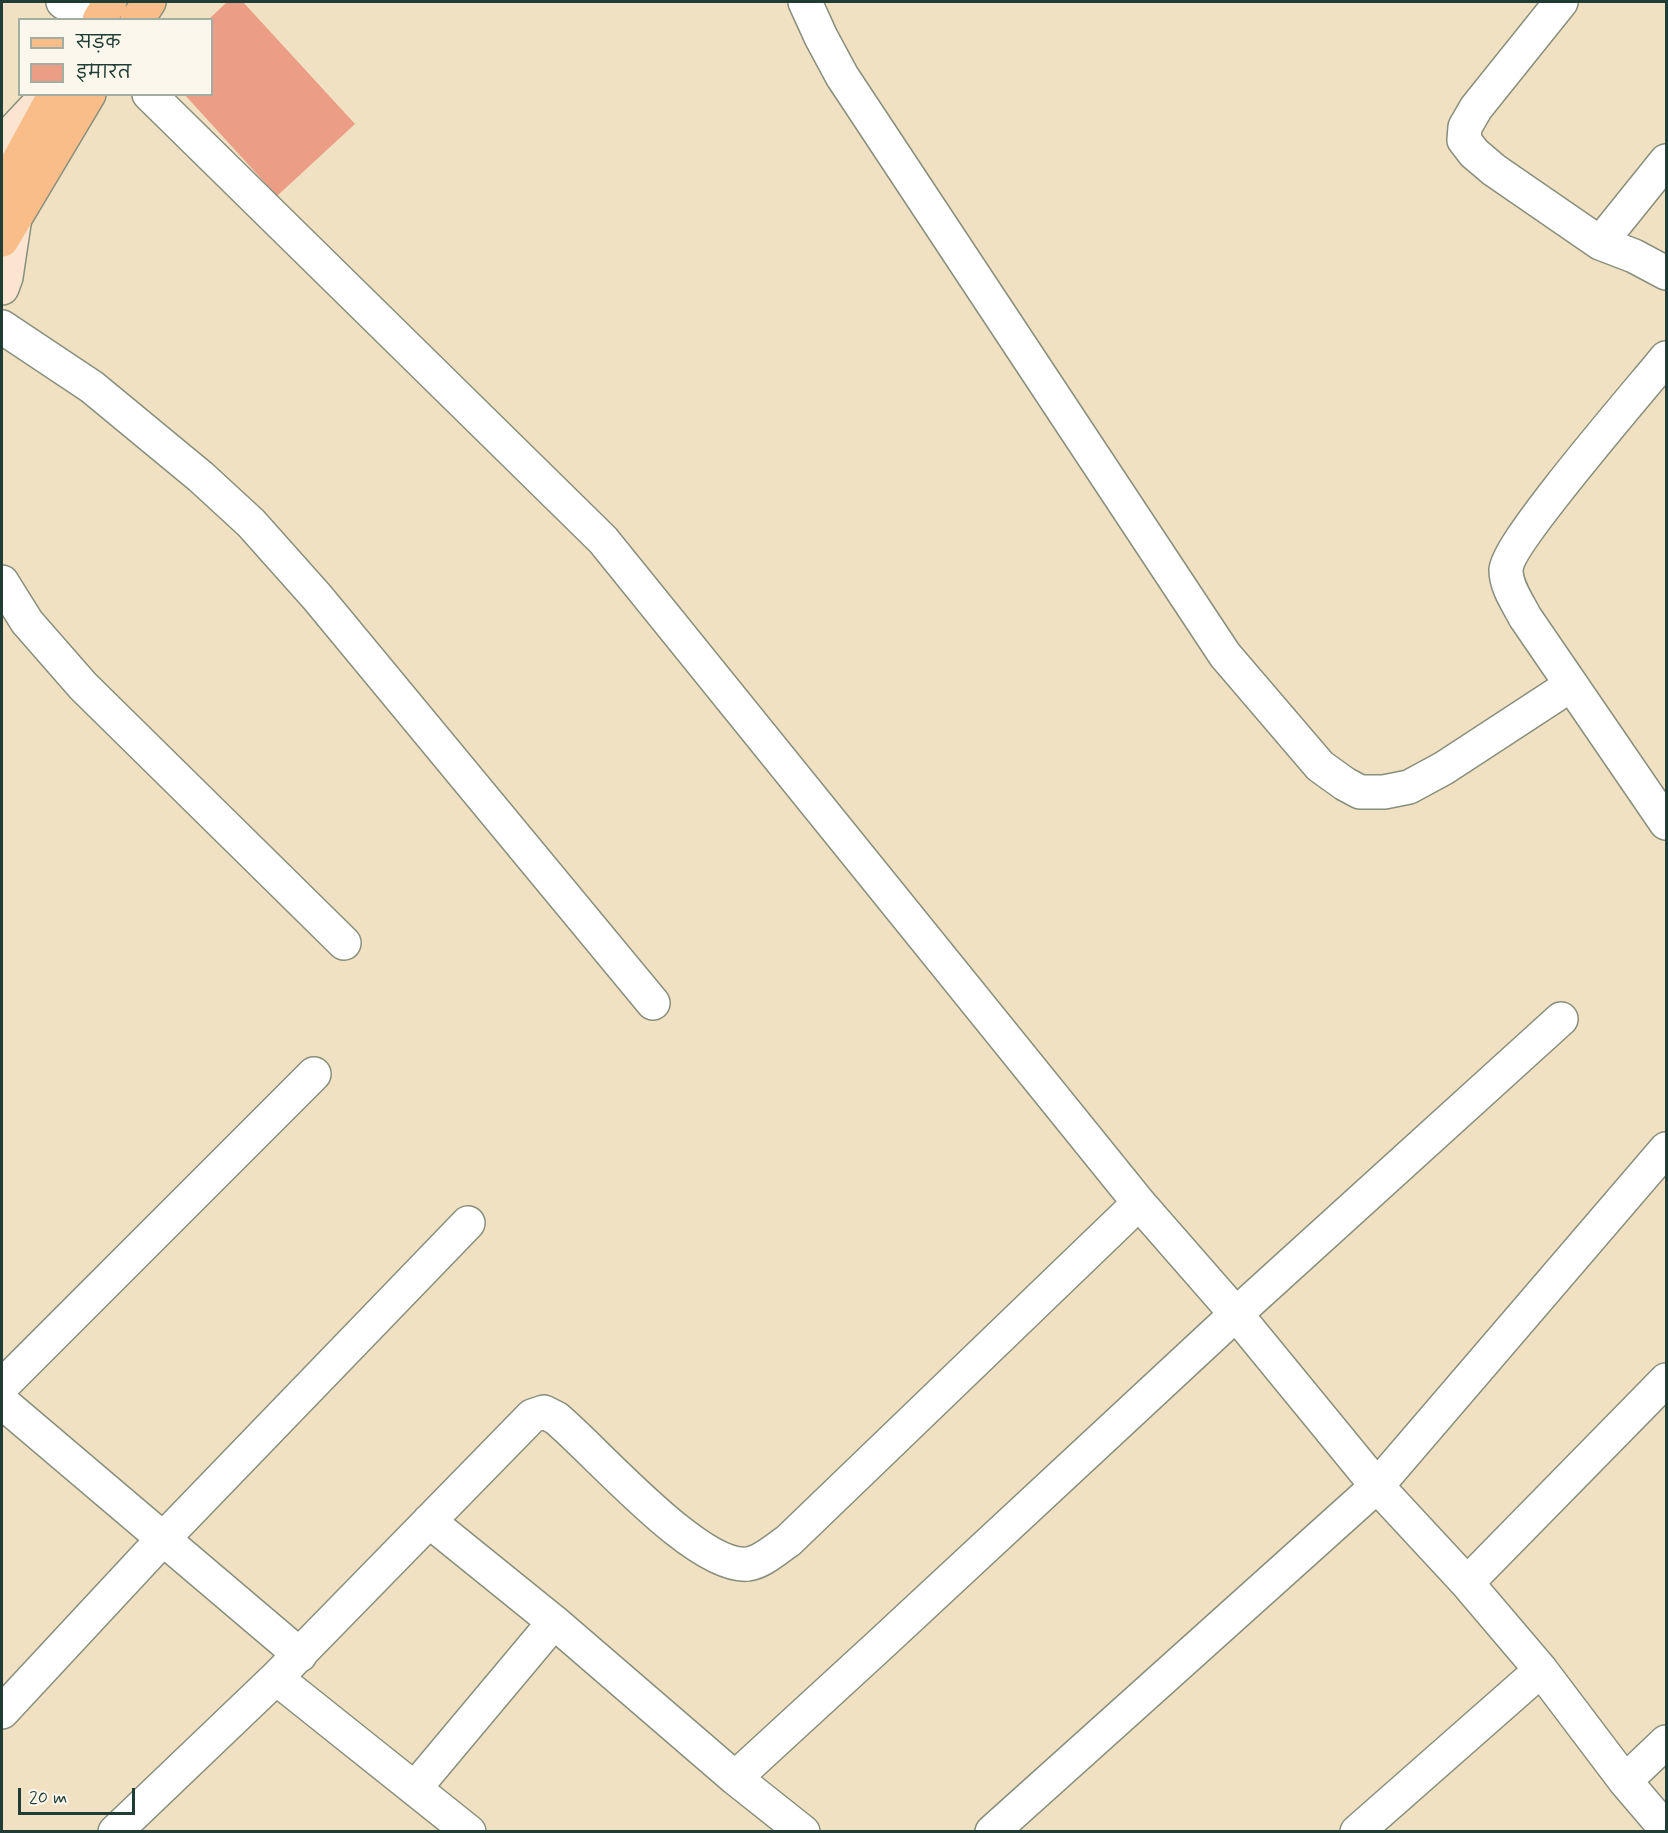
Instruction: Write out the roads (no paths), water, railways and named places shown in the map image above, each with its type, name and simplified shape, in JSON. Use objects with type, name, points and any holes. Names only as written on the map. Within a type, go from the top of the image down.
[{"type":"main road","points":[[100,18],[110,2]]},
{"type":"main road","points":[[138,18],[149,2]]},
{"type":"main road","points":[[6,216],[54,96]]},
{"type":"main road","points":[[6,216],[88,96]]},
{"type":"street","points":[[63,2],[89,18]]},
{"type":"street","points":[[805,2],[842,76],[1225,656],[1320,766],[1360,792],[1384,792],[1409,787],[1444,768],[1571,685]]},
{"type":"street","points":[[1561,2],[1476,108],[1465,127],[1464,140],[1474,153],[1494,170],[1600,243],[1634,256],[1666,273]]},
{"type":"street","points":[[2,143],[46,96]]},
{"type":"street","points":[[151,96],[603,540],[1139,1203],[1236,1314],[1377,1486],[1467,1583],[1541,1670],[1625,1781],[1666,1829]]},
{"type":"street","points":[[1600,243],[1666,161]]},
{"type":"street","points":[[2,288],[6,277],[6,216]]},
{"type":"street","points":[[2,327],[92,387],[201,477],[250,523],[317,597],[653,1003]]},
{"type":"street","points":[[1665,819],[1525,617],[1509,586],[1506,569],[1515,549],[1540,513],[1666,358]]},
{"type":"street","points":[[2,582],[27,622],[83,686],[344,943]]},
{"type":"street","points":[[735,1778],[1236,1314],[1561,1019]]},
{"type":"street","points":[[2,1386],[314,1074]]},
{"type":"street","points":[[992,1832],[1377,1486],[1666,1149]]},
{"type":"street","points":[[115,1832],[300,1655],[532,1416],[544,1412],[567,1427],[671,1526],[709,1552],[729,1563],[748,1564],[760,1560],[788,1541],[1139,1203]]},
{"type":"street","points":[[2,1712],[162,1540],[468,1223]]},
{"type":"street","points":[[1467,1583],[1666,1380]]},
{"type":"street","points":[[2,1402],[300,1655]]},
{"type":"street","points":[[429,1521],[554,1622],[735,1778],[803,1832]]},
{"type":"street","points":[[415,1788],[554,1622]]},
{"type":"street","points":[[1357,1832],[1541,1670]]},
{"type":"street","points":[[276,1678],[469,1832]]},
{"type":"street","points":[[1625,1781],[1666,1742]]}]
